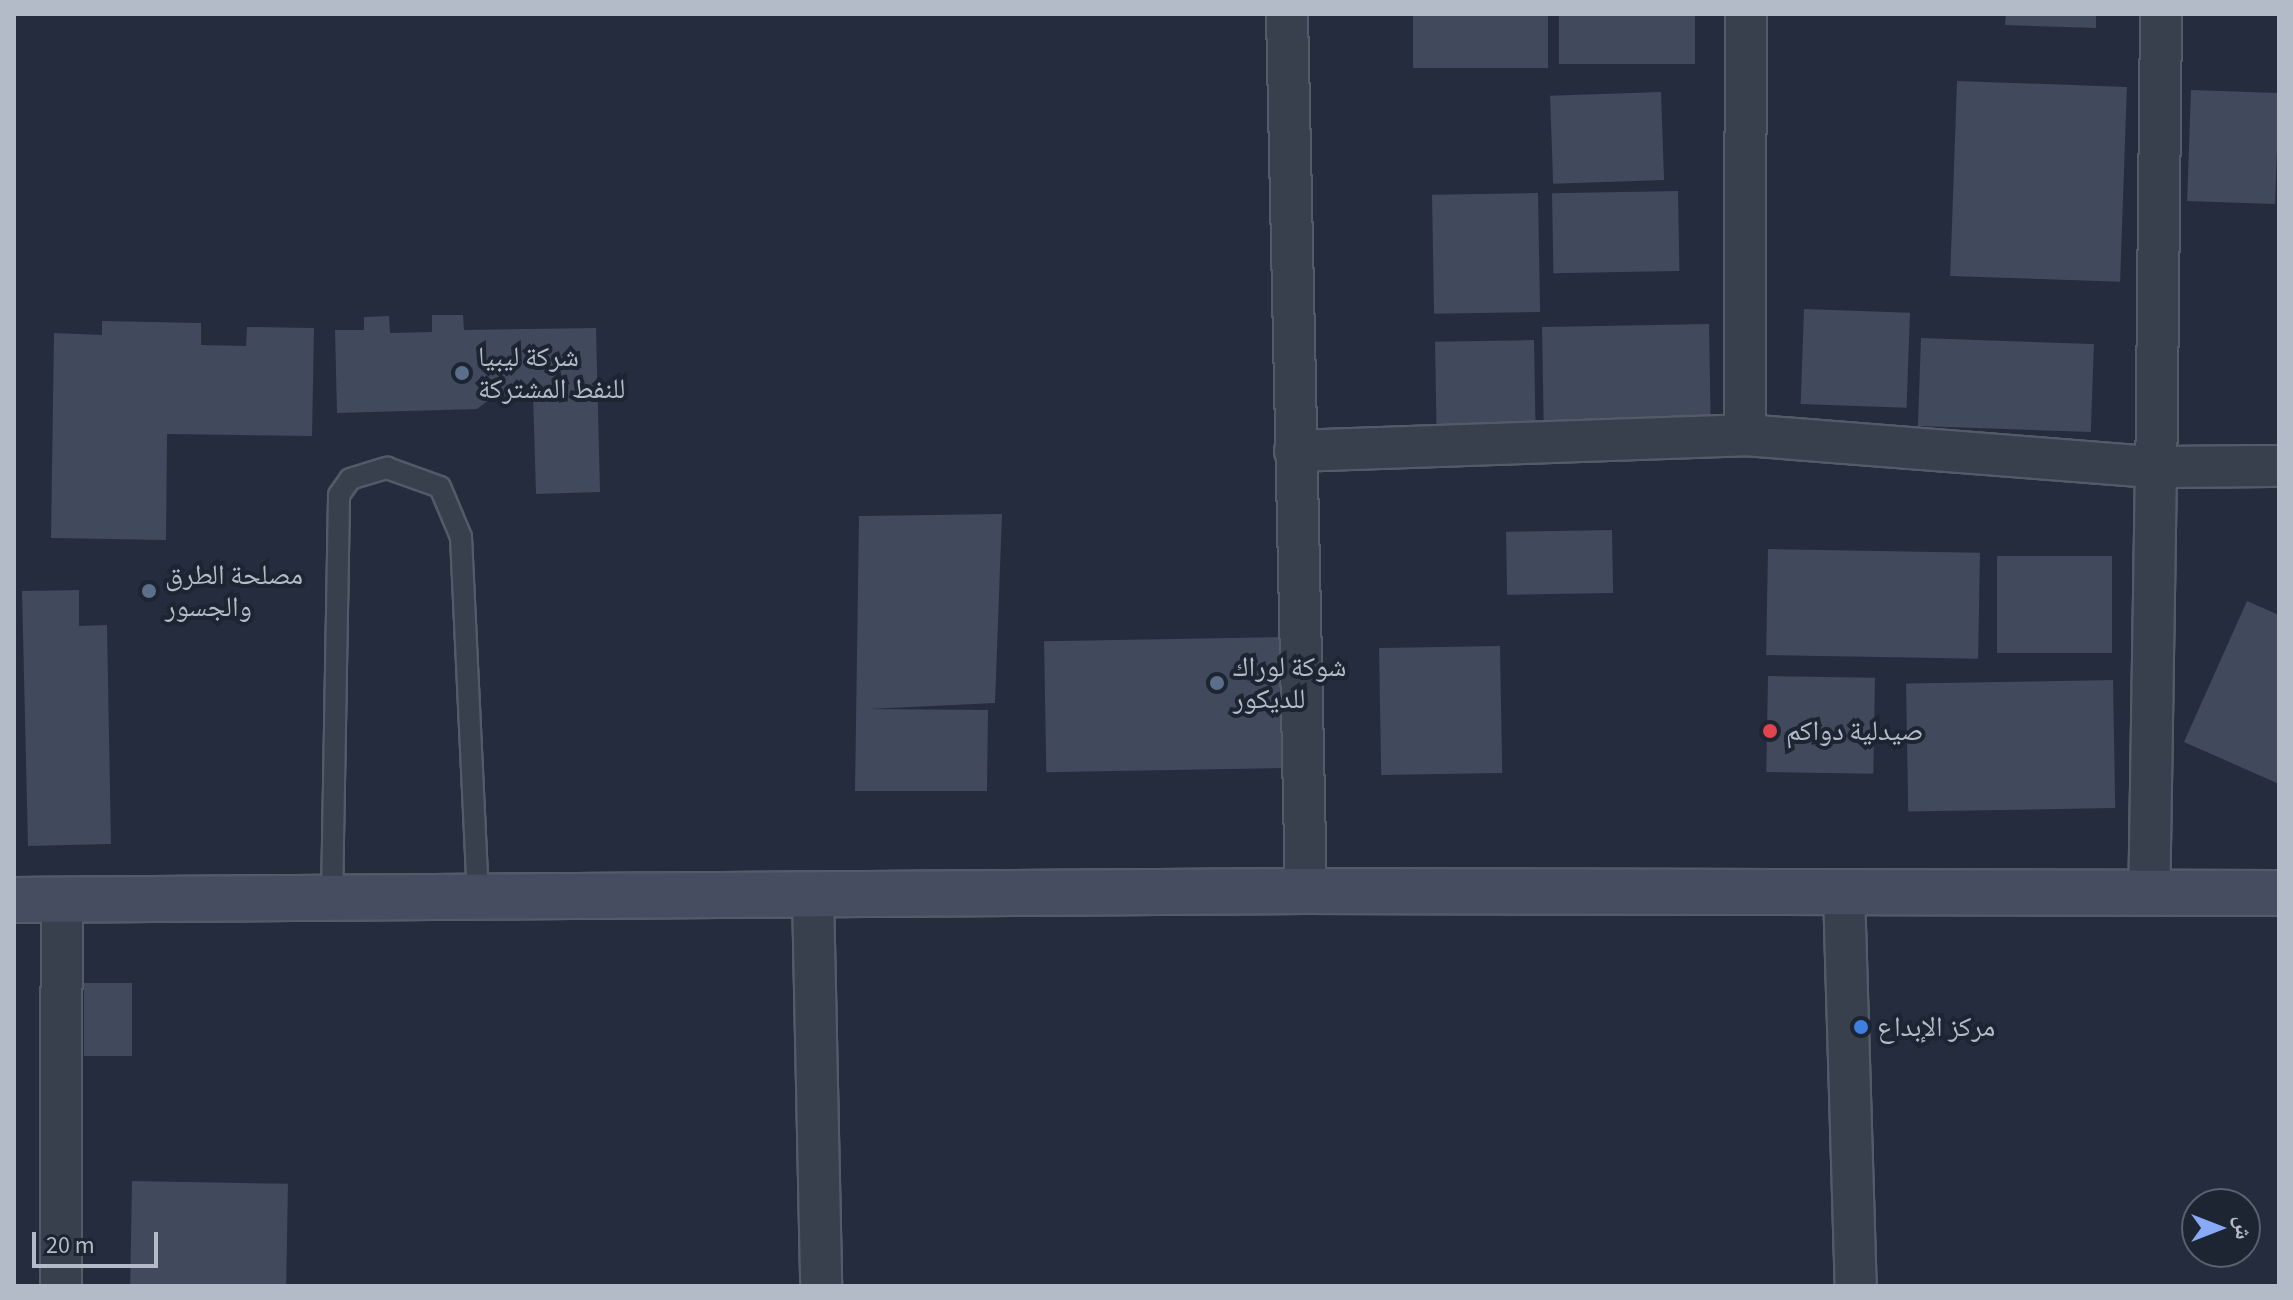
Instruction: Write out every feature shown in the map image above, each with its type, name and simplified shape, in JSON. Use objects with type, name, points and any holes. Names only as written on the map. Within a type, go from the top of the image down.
[{"type":"street","points":[[1287,14],[1306,891]]},
{"type":"street","points":[[1745,435],[1746,14]]},
{"type":"street","points":[[2149,894],[2161,14]]},
{"type":"street","points":[[1295,451],[1745,435],[2156,467],[2279,466]]},
{"type":"street","points":[[14,900],[1306,891],[2279,893]]},
{"type":"street","points":[[1844,892],[1856,1286]]},
{"type":"street","points":[[813,894],[821,1286]]},
{"type":"street","points":[[61,1286],[62,899]]},
{"type":"lane","points":[[332,898],[339,495],[350,479],[387,468],[440,487],[461,537],[478,897]]},
{"type":"building","points":[[1413,14],[1548,14],[1548,68],[1413,68]]},
{"type":"building","points":[[1559,14],[1695,14],[1695,64],[1559,64]]},
{"type":"building","points":[[2006,14],[2096,14],[2096,28],[2005,25]]},
{"type":"building","points":[[1957,81],[2127,87],[2120,282],[1950,276]]},
{"type":"building","points":[[2191,90],[2279,93],[2275,204],[2187,201]]},
{"type":"building","points":[[1661,92],[1664,180],[1553,184],[1550,96]]},
{"type":"building","points":[[1678,191],[1679,271],[1553,273],[1552,193]]},
{"type":"building","points":[[1538,193],[1540,312],[1434,314],[1432,195]]},
{"type":"building","points":[[1804,309],[1910,313],[1907,408],[1801,404]]},
{"type":"building","points":[[432,315],[463,315],[464,330],[596,328],[600,492],[536,494],[533,395],[494,396],[477,409],[337,413],[335,330],[364,330],[364,317],[389,316],[390,333],[432,332]]},
{"type":"building","points":[[102,321],[201,323],[201,345],[246,346],[247,327],[314,328],[312,436],[167,434],[166,540],[51,538],[54,333],[102,335]]},
{"type":"building","points":[[1709,324],[1711,418],[1544,421],[1542,327]]},
{"type":"building","points":[[1921,338],[2094,344],[2091,432],[1918,426]]},
{"type":"building","points":[[1534,340],[1535,424],[1436,426],[1435,342]]},
{"type":"building","points":[[1002,514],[995,703],[869,709],[988,710],[987,791],[855,791],[859,516]]},
{"type":"building","points":[[1612,530],[1613,593],[1507,595],[1506,532]]},
{"type":"building","points":[[1768,549],[1980,553],[1978,659],[1766,655]]},
{"type":"building","points":[[1997,556],[2112,556],[2112,653],[1997,653]]},
{"type":"building","points":[[79,590],[79,626],[107,625],[111,844],[28,846],[22,591]]},
{"type":"building","points":[[2247,601],[2279,615],[2279,784],[2184,742]]},
{"type":"building","points":[[1284,637],[1286,768],[1046,772],[1044,641]]},
{"type":"building","points":[[1500,646],[1502,773],[1381,775],[1379,648]]},
{"type":"building","points":[[1768,676],[1875,678],[1873,774],[1766,772]]},
{"type":"building","points":[[2113,680],[2115,808],[1908,812],[1906,684]]},
{"type":"building","points":[[84,983],[132,983],[132,1056],[84,1056]]},
{"type":"building","points":[[132,1181],[288,1184],[286,1286],[130,1286]]},
{"type":"place","name":"شركة ليبيا للنفط المشتركة","points":[[462,373]]},
{"type":"place","name":"مصلحة الطرق والجسور","points":[[149,591]]},
{"type":"place","name":"شوكة لوراك للديكور","points":[[1217,683]]},
{"type":"place","name":"صيدلية دواكم","points":[[1770,731]]},
{"type":"place","name":"مركز الإبداع","points":[[1861,1027]]}]
